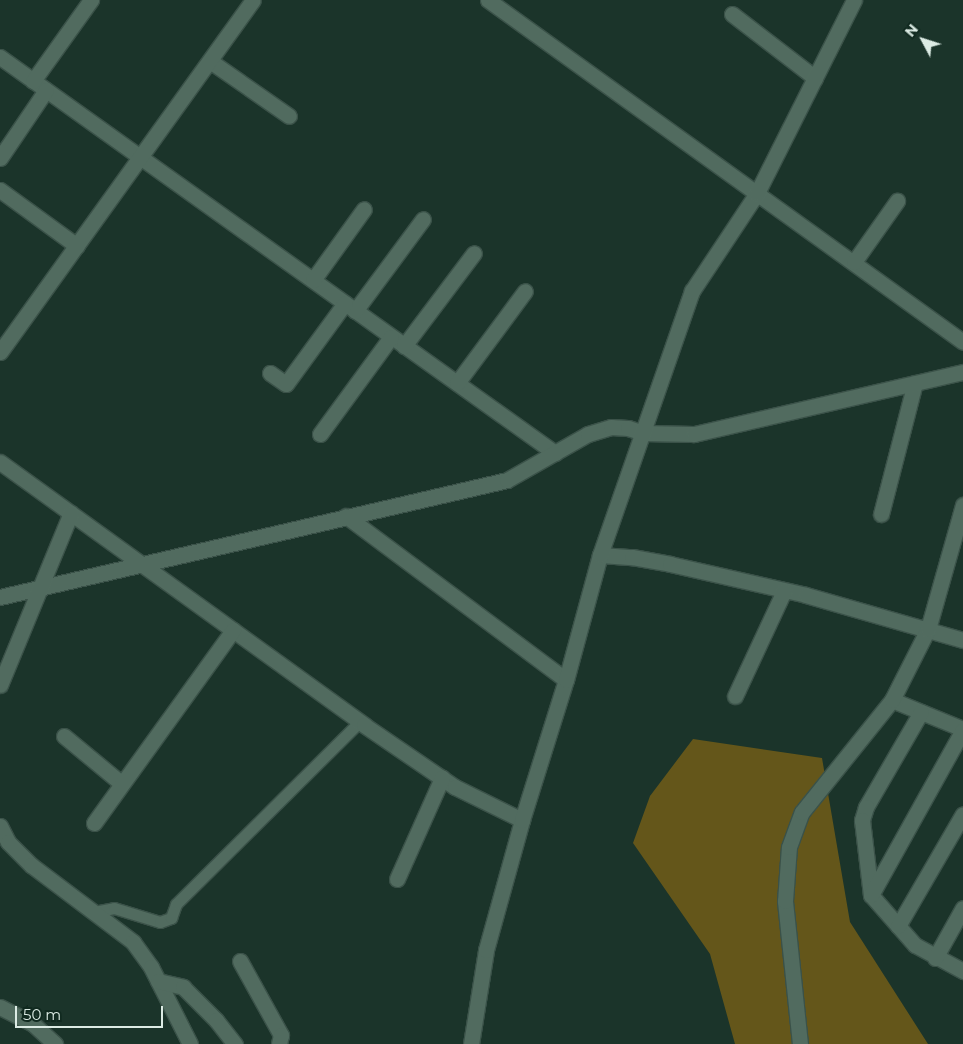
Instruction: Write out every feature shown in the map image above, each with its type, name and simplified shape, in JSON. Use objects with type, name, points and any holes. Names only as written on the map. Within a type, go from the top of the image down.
[{"type":"street","points":[[33,81],[91,0]]},
{"type":"street","points":[[0,352],[253,0]]},
{"type":"street","points":[[488,0],[963,342]]},
{"type":"street","points":[[472,1044],[486,950],[522,820],[566,680],[600,555],[692,291],[757,193],[854,0]]},
{"type":"street","points":[[732,14],[815,78]]},
{"type":"street","points":[[0,57],[555,452]]},
{"type":"street","points":[[210,61],[289,116]]},
{"type":"street","points":[[0,158],[46,90]]},
{"type":"street","points":[[0,190],[77,246]]},
{"type":"street","points":[[854,262],[897,201]]},
{"type":"street","points":[[313,280],[364,209]]},
{"type":"street","points":[[270,373],[286,384],[422,219]]},
{"type":"street","points":[[404,346],[474,253]]},
{"type":"street","points":[[457,383],[525,291]]},
{"type":"street","points":[[320,434],[391,336]]},
{"type":"street","points":[[0,597],[507,480],[588,434],[610,427],[628,428],[643,433],[694,434],[963,372]]},
{"type":"street","points":[[881,514],[915,383]]},
{"type":"street","points":[[0,462],[359,722],[442,778],[522,820]]},
{"type":"street","points":[[800,1044],[785,901],[789,847],[802,812],[892,700],[928,629],[958,545],[963,505]]},
{"type":"street","points":[[0,685],[38,588],[71,513]]},
{"type":"street","points":[[346,516],[566,680]]},
{"type":"street","points":[[600,555],[632,556],[784,590],[963,640]]},
{"type":"street","points":[[735,696],[784,590]]},
{"type":"street","points":[[94,823],[233,630]]},
{"type":"street","points":[[871,895],[963,729],[892,700]]},
{"type":"street","points":[[921,712],[866,807],[862,820],[871,895],[915,945],[935,958],[963,971]]},
{"type":"street","points":[[64,736],[122,784]]},
{"type":"street","points":[[397,879],[442,778]]},
{"type":"street","points":[[898,926],[963,814]]},
{"type":"street","points":[[0,826],[8,842],[31,865],[133,942],[158,981],[190,1044]]},
{"type":"street","points":[[935,958],[963,908]]},
{"type":"street","points":[[240,961],[281,1036],[279,1044]]},
{"type":"street","points":[[158,981],[183,987],[216,1020],[235,1044]]},
{"type":"street","points":[[0,1007],[34,1024],[55,1044]]},
{"type":"lane","points":[[94,912],[114,908],[160,922],[171,918],[176,904],[359,722]]},
{"type":"shaded area","points":[[693,739],[822,758],[850,922],[928,1044],[735,1044],[710,954],[633,843],[650,796]]}]
